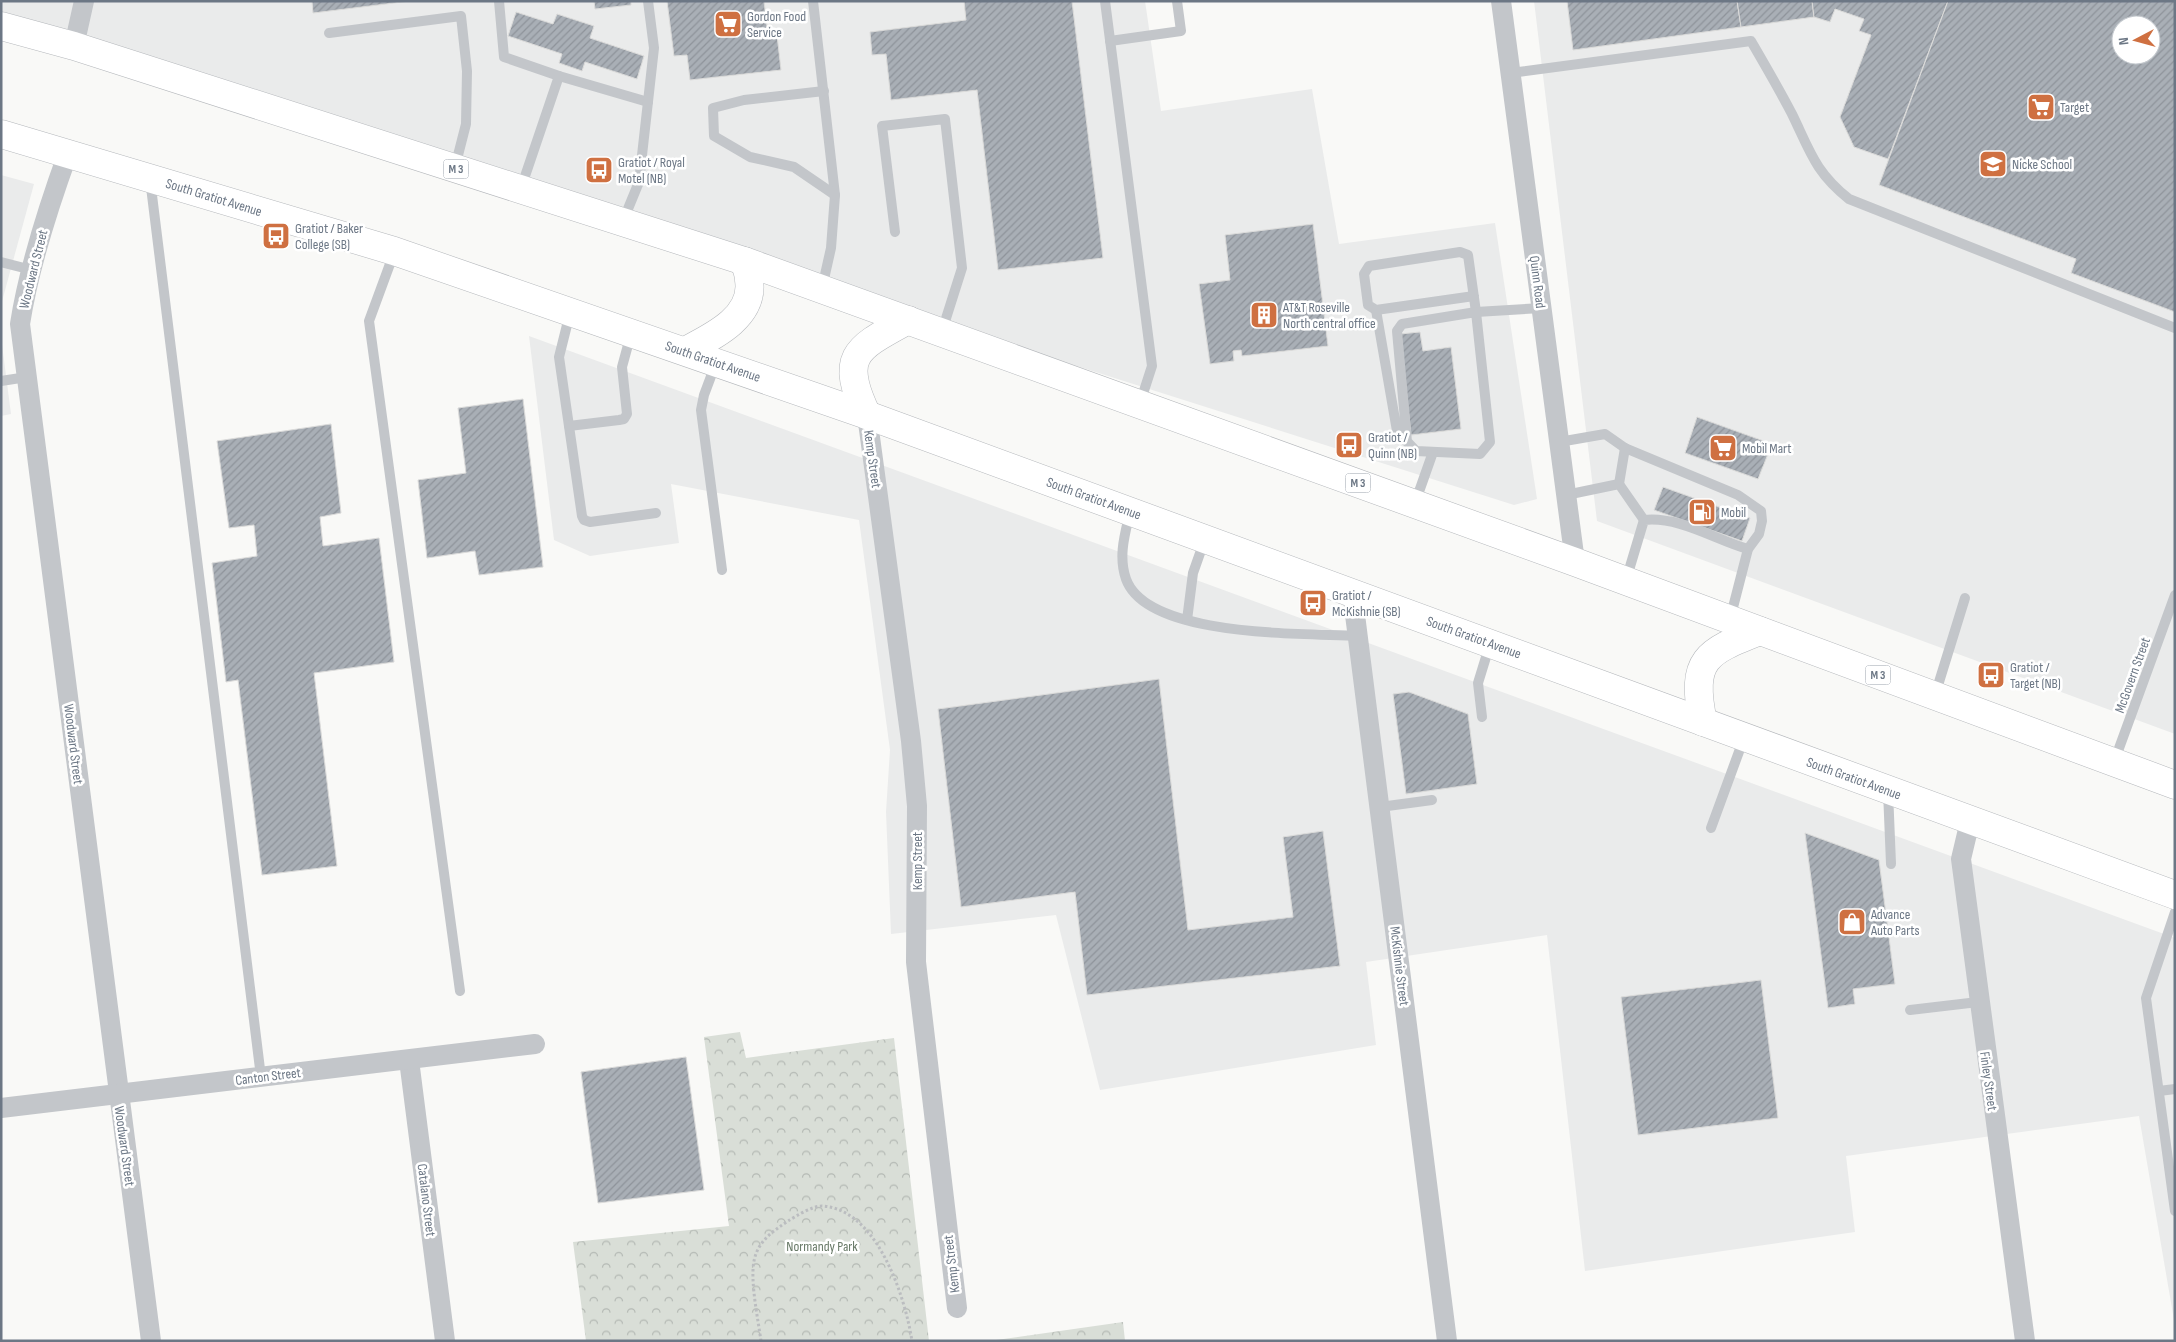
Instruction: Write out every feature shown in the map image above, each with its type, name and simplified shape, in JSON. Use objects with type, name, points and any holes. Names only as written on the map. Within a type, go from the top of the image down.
[{"type":"main road","name":"M 3","points":[[1,26],[74,46],[744,261],[1575,562],[2175,785]]},
{"type":"main road","name":"South Gratiot Avenue","points":[[1,134],[394,251],[685,351],[1352,591],[2175,896]]},
{"type":"main road","points":[[685,351],[715,335],[734,320],[744,307],[750,280],[744,261]]},
{"type":"main road","points":[[867,415],[855,390],[852,372],[858,354],[871,341],[908,320]]},
{"type":"main road","points":[[1703,722],[1698,689],[1699,676],[1708,658],[1722,646],[1760,631]]},
{"type":"street","points":[[74,46],[84,1]]},
{"type":"street","name":"Quinn Road","points":[[1501,1],[1575,562]]},
{"type":"street","name":"Woodward Street","points":[[68,153],[54,190],[24,295],[20,324],[151,1341]]},
{"type":"street","name":"Kemp Street","points":[[867,415],[911,741],[917,806],[916,962],[957,1308]]},
{"type":"street","name":"McKishnie Street","points":[[1352,591],[1447,1341]]},
{"type":"street","name":"Finley Street","points":[[1970,821],[1961,859],[1978,1002],[2025,1341]]},
{"type":"street","name":"Canton Street","points":[[1,1108],[535,1044]]},
{"type":"street","name":"Catalano Street","points":[[409,1060],[445,1341]]},
{"type":"lane","points":[[499,1],[504,57],[558,76],[648,102]]},
{"type":"lane","points":[[623,222],[639,182],[654,48],[648,1]]},
{"type":"lane","points":[[812,1],[835,195],[831,248],[822,289]]},
{"type":"lane","points":[[1105,1],[1152,366],[1140,404]]},
{"type":"lane","points":[[1110,41],[1181,31],[1177,1]]},
{"type":"lane","points":[[329,32],[461,16],[467,71],[466,115],[455,168]]},
{"type":"lane","points":[[1511,73],[1751,40],[1791,113],[1814,162],[1831,185],[1849,198],[2175,328]]},
{"type":"lane","points":[[521,189],[558,76]]},
{"type":"lane","points":[[824,91],[744,100],[713,108],[714,136],[750,157],[794,167],[835,195]]},
{"type":"lane","points":[[895,232],[882,126],[945,119],[962,268],[941,332]]},
{"type":"lane","points":[[150,178],[261,1077]]},
{"type":"lane","points":[[394,251],[369,321],[460,991]]},
{"type":"lane","points":[[1376,310],[1397,431],[1416,451],[1480,454],[1490,442],[1476,312],[1474,296],[1468,255],[1460,252],[1368,266],[1364,274],[1368,305],[1376,310],[1474,296]]},
{"type":"lane","points":[[1,262],[32,270]]},
{"type":"lane","points":[[1407,442],[1397,331],[1402,324],[1476,312],[1542,308]]},
{"type":"lane","points":[[571,312],[559,356],[584,520],[590,522],[656,513]]},
{"type":"lane","points":[[569,426],[619,420],[627,414],[622,367],[632,333]]},
{"type":"lane","points":[[716,362],[704,395],[701,410],[722,570]]},
{"type":"lane","points":[[1,381],[27,377]]},
{"type":"lane","points":[[1559,442],[1605,434],[1625,448],[1753,503],[1761,511],[1762,521],[1759,534],[1748,549],[1730,620]]},
{"type":"lane","points":[[1625,448],[1619,484],[1644,520]]},
{"type":"lane","points":[[1415,504],[1433,452]]},
{"type":"lane","points":[[1566,495],[1619,484]]},
{"type":"lane","points":[[1130,511],[1122,547],[1126,580],[1144,602],[1187,620],[1230,630],[1357,636]]},
{"type":"lane","points":[[1644,520],[1654,519],[1681,526],[1748,549]]},
{"type":"lane","points":[[1626,581],[1644,520]]},
{"type":"lane","points":[[1187,620],[1193,573],[1205,538]]},
{"type":"lane","name":"McGovern Street","points":[[2114,763],[2175,595]]},
{"type":"lane","points":[[1934,696],[1966,598]]},
{"type":"lane","points":[[1482,717],[1478,683],[1490,643]]},
{"type":"lane","points":[[1711,828],[1745,737]]},
{"type":"lane","points":[[1888,790],[1891,864]]},
{"type":"lane","points":[[1380,807],[1432,800]]},
{"type":"lane","points":[[2175,912],[2146,998],[2175,1211]]},
{"type":"lane","points":[[1910,1010],[1978,1002]]},
{"type":"lane","points":[[2158,1092],[2175,1089]]},
{"type":"path","points":[[761,1341],[755,1299],[754,1261],[764,1238],[794,1216],[821,1206],[840,1210],[864,1226],[880,1249],[896,1280],[912,1341]]},
{"type":"shaded area","points":[[1,1],[1145,1],[1161,111],[1312,89],[1339,244],[1495,223],[1537,499],[1514,505],[1,24]]},
{"type":"shaded area","points":[[1534,1],[2175,1],[2175,734],[1597,521]]},
{"type":"shaded area","points":[[1,175],[34,184],[1,305]]},
{"type":"shaded area","points":[[529,336],[2175,938],[2175,1326],[2139,1116],[1846,1156],[1855,1232],[1585,1271],[1547,935],[1366,962],[1376,1045],[1100,1090],[1056,915],[891,934],[886,812],[890,750],[859,520],[671,484],[679,543],[590,556],[554,540]]},
{"type":"shaded area","points":[[1,337],[11,414],[1,416]]},
{"type":"green space","name":"Normandy Park","points":[[740,1032],[746,1058],[894,1038],[929,1341],[586,1341],[573,1242],[729,1226],[704,1037]]},
{"type":"green space","points":[[1123,1322],[1125,1341],[989,1341]]},
{"type":"building","points":[[312,1],[410,1],[313,13]]},
{"type":"building","points":[[594,1],[631,1],[631,5],[595,9]]},
{"type":"building","points":[[667,1],[764,1],[768,36],[777,35],[781,70],[690,80],[687,55],[674,56]]},
{"type":"building","points":[[964,1],[1072,1],[1103,258],[998,270],[977,90],[891,100],[886,54],[872,55],[870,32],[966,20]]},
{"type":"building","points":[[1567,1],[1737,1],[1741,27],[1573,50]]},
{"type":"building","points":[[1737,1],[1812,1],[1814,17],[1741,27]]},
{"type":"building","points":[[1812,1],[1948,1],[1888,159],[1854,147],[1840,117],[1871,35],[1859,31],[1864,19],[1835,9],[1830,22],[1814,17]]},
{"type":"building","name":"Target","points":[[1948,1],[2175,1],[2175,312],[2071,273],[2076,259],[1879,185]]},
{"type":"building","points":[[516,12],[553,24],[557,14],[594,26],[590,38],[644,56],[637,79],[585,62],[582,71],[559,63],[562,54],[508,36]]},
{"type":"building","name":"AT&T Roseville North central office","points":[[1313,224],[1328,346],[1242,356],[1241,350],[1233,351],[1234,361],[1210,364],[1199,284],[1230,280],[1225,235]]},
{"type":"building","points":[[1420,332],[1423,351],[1451,347],[1461,429],[1411,435],[1400,334]]},
{"type":"building","points":[[523,399],[543,567],[479,575],[475,551],[427,558],[418,480],[466,473],[458,408]]},
{"type":"building","points":[[1697,417],[1772,444],[1758,479],[1685,453]]},
{"type":"building","points":[[331,424],[341,513],[320,517],[323,546],[379,538],[394,662],[314,673],[337,866],[262,875],[238,680],[226,682],[212,563],[257,556],[254,525],[229,528],[217,441]]},
{"type":"building","points":[[1663,487],[1750,518],[1742,541],[1654,510]]},
{"type":"building","points":[[1159,679],[1188,930],[1293,917],[1283,837],[1323,831],[1340,966],[1087,995],[1075,892],[961,907],[938,709]]},
{"type":"building","points":[[1409,692],[1468,714],[1477,784],[1406,794],[1393,694]]},
{"type":"building","name":"Advance Auto Parts","points":[[1805,833],[1879,860],[1895,984],[1853,989],[1855,1004],[1828,1008]]},
{"type":"building","points":[[1761,980],[1778,1118],[1638,1135],[1621,997]]},
{"type":"building","points":[[686,1057],[704,1190],[598,1203],[581,1072]]},
{"type":"place","name":"Gordon Food Service","points":[[728,24]]},
{"type":"place","name":"Target","points":[[2041,107]]},
{"type":"place","name":"Nicke School","points":[[1993,164]]},
{"type":"place","name":"Gratiot / Royal Motel (NB)","points":[[599,170]]},
{"type":"place","name":"Gratiot / Baker College (SB)","points":[[276,236]]},
{"type":"place","name":"AT&T Roseville North central office","points":[[1264,315]]},
{"type":"place","name":"Gratiot / Quinn (NB)","points":[[1349,445]]},
{"type":"place","name":"Mobil Mart","points":[[1723,448]]},
{"type":"place","name":"Mobil","points":[[1702,512]]},
{"type":"place","name":"Gratiot / McKishnie (SB)","points":[[1313,603]]},
{"type":"place","name":"Gratiot / Target (NB)","points":[[1991,675]]},
{"type":"place","name":"Advance Auto Parts","points":[[1852,922]]}]
